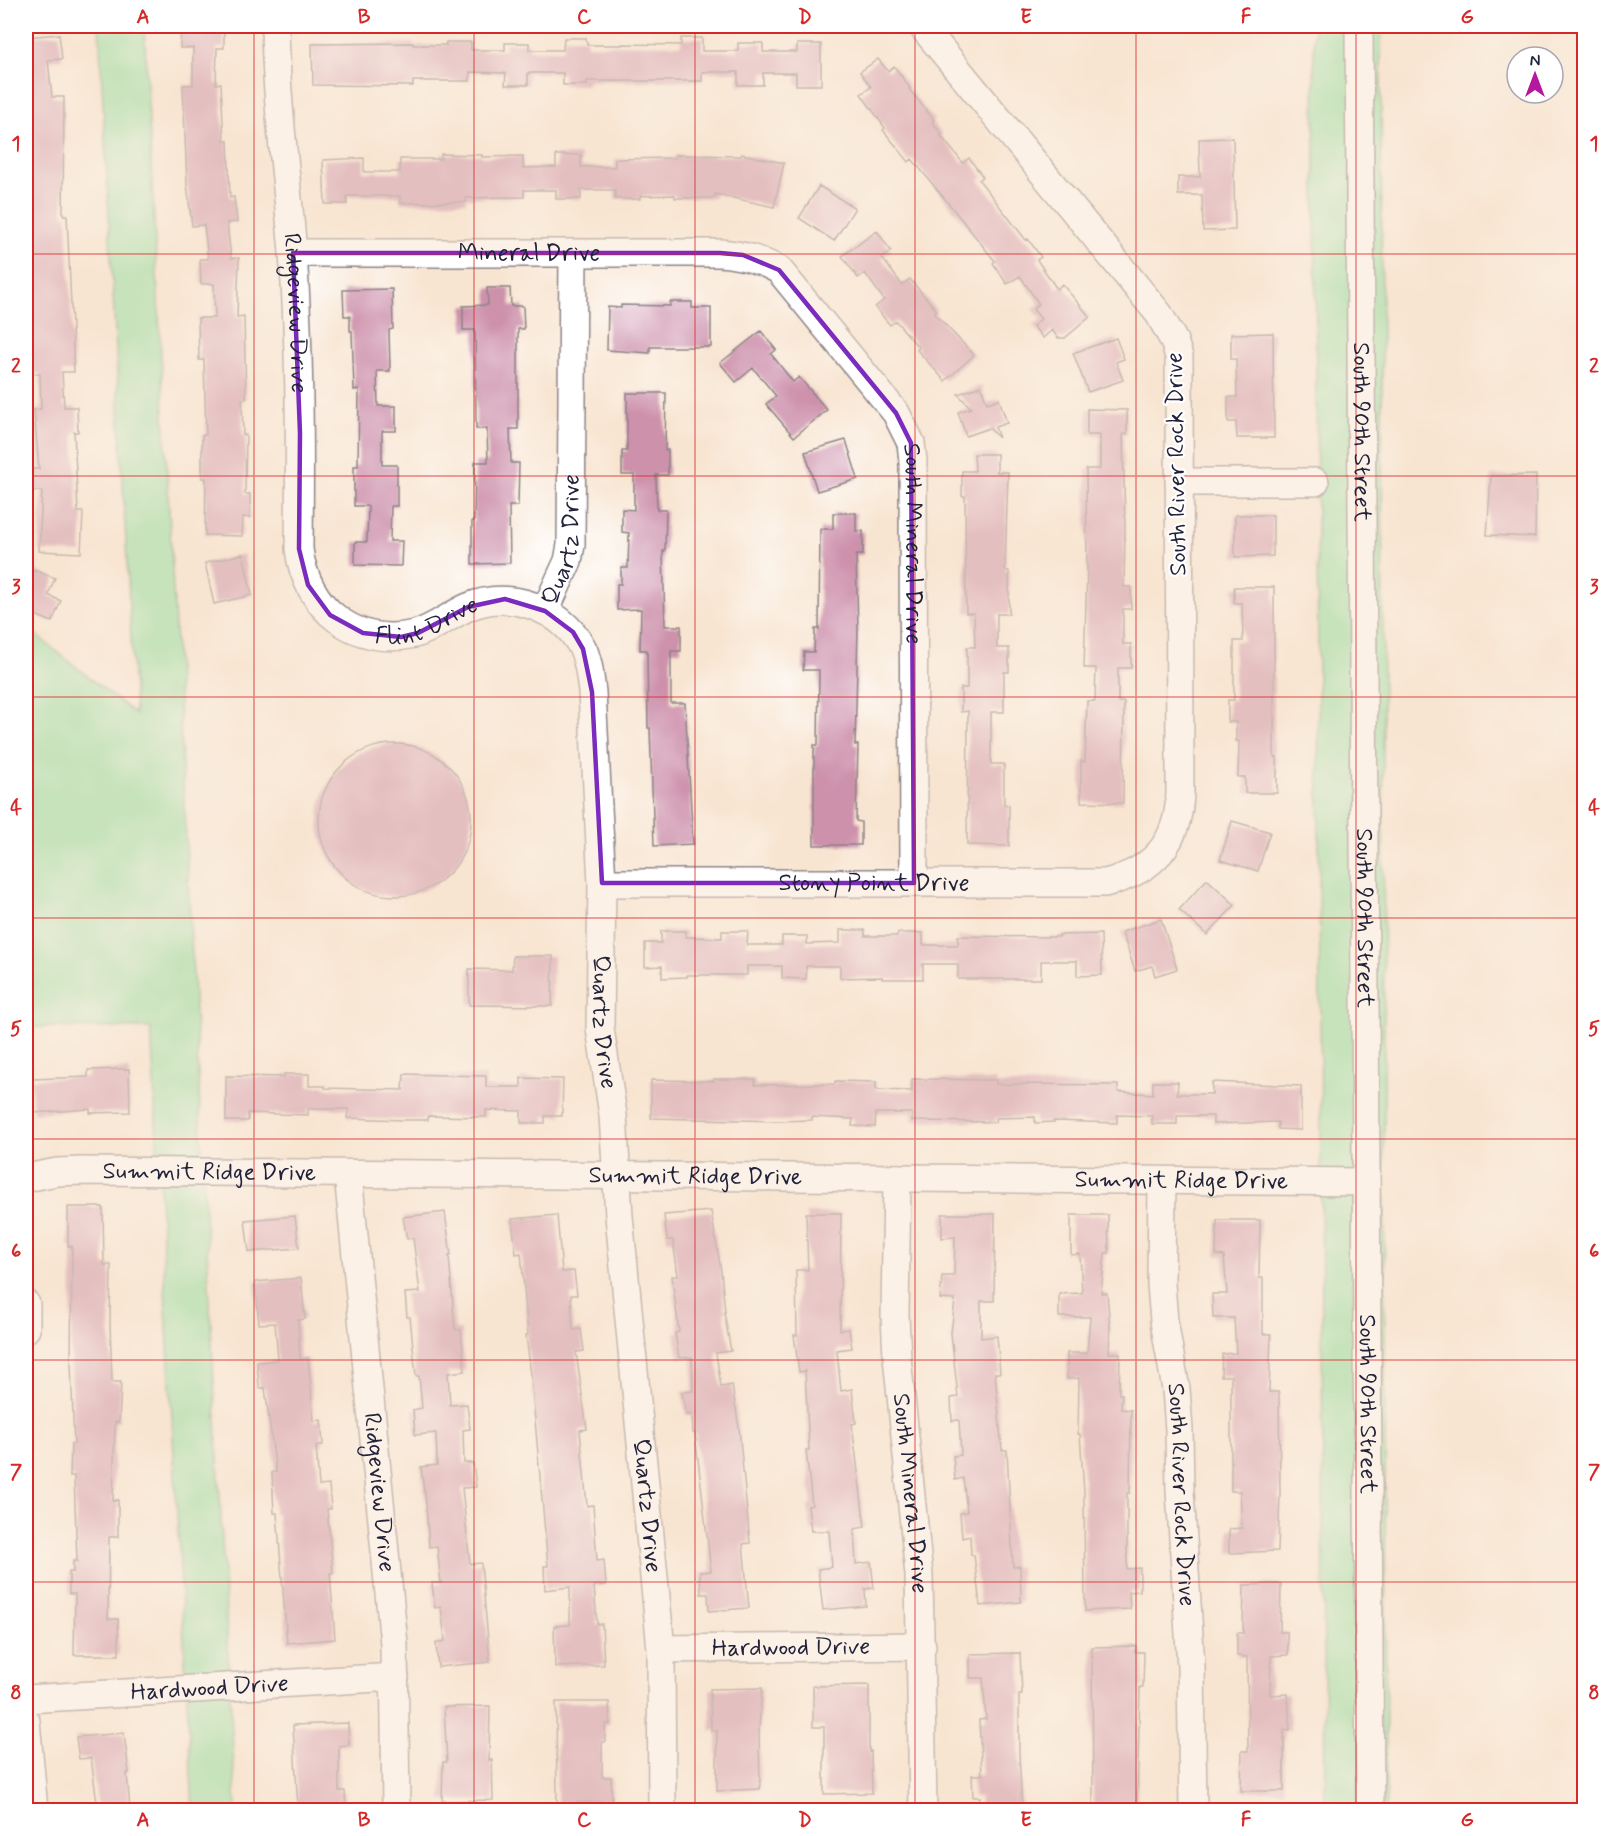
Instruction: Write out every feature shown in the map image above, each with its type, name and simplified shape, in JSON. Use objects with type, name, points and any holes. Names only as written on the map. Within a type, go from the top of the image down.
[{"type":"street","name":"Ridgeview Drive","points":[[275,26],[276,79],[293,253],[300,421],[299,549],[301,568],[316,599]]},
{"type":"street","name":"South River Rock Drive","points":[[922,26],[1159,314],[1174,341],[1179,357],[1180,805],[1170,837],[1152,861],[1142,870]]},
{"type":"street","name":"South 90th Street","points":[[1359,26],[1370,1810]]},
{"type":"street","name":"Mineral Drive","points":[[293,253],[720,253],[743,255],[763,261]]},
{"type":"street","name":"Quartz Drive","points":[[573,254],[571,545],[568,561],[545,611],[573,632],[583,649],[592,692],[602,883],[600,1028],[613,1115],[619,1216],[661,1648],[662,1810]]},
{"type":"street","name":"South Mineral Drive","points":[[763,261],[779,270],[896,413],[911,443],[913,461],[914,883]]},
{"type":"street","points":[[1179,482],[1315,482]]},
{"type":"street","name":"Flint Drive","points":[[316,599],[330,615],[346,626],[363,633],[401,637],[418,633],[468,607],[486,601],[505,599],[523,601],[545,611]]},
{"type":"street","name":"Stony Point Drive","points":[[602,883],[1105,883],[1125,878],[1142,870]]},
{"type":"street","name":"Summit Ridge Drive","points":[[26,1178],[57,1172],[81,1171],[1366,1182]]},
{"type":"street","name":"Ridgeview Drive","points":[[348,1174],[392,1632],[395,1677],[396,1810]]},
{"type":"street","name":"South Mineral Drive","points":[[897,1178],[897,1357],[919,1575],[924,1810]]},
{"type":"street","name":"South River Rock Drive","points":[[1162,1181],[1161,1284],[1164,1321],[1176,1389],[1179,1430],[1180,1491],[1191,1666],[1193,1810]]},
{"type":"street","points":[[26,1304],[26,1329]]},
{"type":"street","name":"Hardwood Drive","points":[[661,1648],[922,1646]]},
{"type":"street","name":"Hardwood Drive","points":[[26,1699],[395,1677]]},
{"type":"street","points":[[26,1721],[34,1810]]},
{"type":"highlighted area","points":[[293,253],[720,253],[743,255],[779,270],[896,413],[911,443],[914,883],[602,883],[592,692],[583,649],[573,632],[545,611],[505,599],[468,607],[418,633],[401,637],[363,633],[330,615],[308,585],[299,549],[300,433]]},
{"type":"green space","points":[[99,26],[144,26],[236,1810],[193,1810],[151,1028],[26,1027],[26,627],[135,714]]},
{"type":"green space","points":[[1314,26],[1381,26],[1386,1810],[1325,1810]]},
{"type":"building","points":[[181,26],[224,26],[224,48],[217,48],[216,84],[221,83],[224,141],[228,141],[230,198],[234,197],[237,222],[227,223],[231,258],[239,258],[237,317],[244,316],[246,399],[242,399],[243,435],[246,435],[245,494],[250,494],[250,518],[243,517],[242,536],[205,535],[206,478],[202,478],[202,435],[206,435],[204,360],[199,360],[198,318],[215,318],[214,284],[201,284],[200,259],[208,259],[204,225],[192,226],[187,184],[183,85],[193,85],[193,48],[180,48]]},
{"type":"building","points":[[59,34],[62,59],[48,60],[52,97],[64,97],[63,215],[67,215],[74,372],[62,372],[64,407],[77,407],[78,432],[74,432],[78,512],[83,512],[81,553],[39,551],[42,491],[33,491],[32,469],[39,469],[34,410],[41,409],[40,374],[32,374],[26,263],[26,115],[27,97],[29,97],[26,37]]},
{"type":"building","points":[[564,38],[586,38],[587,45],[681,45],[681,38],[702,38],[702,51],[738,51],[738,43],[763,43],[763,52],[797,52],[797,44],[821,44],[821,85],[796,85],[796,73],[763,73],[763,85],[738,85],[738,72],[702,72],[702,81],[587,81],[587,85],[563,85],[563,73],[528,73],[528,85],[505,85],[506,73],[470,72],[470,81],[413,81],[413,86],[313,85],[312,44],[446,45],[446,42],[471,42],[471,50],[505,50],[505,43],[529,43],[529,50],[563,50]]},
{"type":"building","points":[[878,59],[888,71],[894,66],[934,120],[932,122],[942,134],[941,136],[963,163],[969,158],[983,177],[979,180],[1041,257],[1037,260],[1057,289],[1062,284],[1090,317],[1065,338],[1058,338],[1052,330],[1043,338],[1033,326],[1041,319],[1033,309],[1039,304],[1020,276],[1007,284],[993,263],[995,261],[912,159],[909,162],[883,130],[885,128],[861,94],[871,87],[860,72]]},
{"type":"building","points":[[1233,138],[1235,230],[1203,231],[1202,195],[1178,195],[1178,177],[1200,177],[1199,139]]},
{"type":"building","points":[[441,154],[482,155],[482,157],[523,156],[523,168],[556,167],[556,155],[581,155],[581,167],[615,167],[615,159],[675,158],[675,155],[741,156],[742,154],[784,163],[774,207],[715,194],[715,198],[675,198],[675,195],[615,199],[615,190],[581,190],[581,199],[556,199],[556,190],[524,190],[524,197],[466,198],[466,202],[400,203],[400,196],[347,196],[347,204],[325,204],[323,160],[364,158],[364,172],[400,172],[400,159],[441,159]]},
{"type":"building","points":[[819,186],[855,208],[834,241],[799,218]]},
{"type":"building","points":[[877,231],[891,251],[882,258],[902,285],[910,279],[937,311],[934,313],[974,355],[945,381],[917,350],[919,348],[896,321],[890,325],[875,307],[884,300],[865,273],[858,278],[842,256]]},
{"type":"building","points":[[487,288],[510,288],[511,306],[523,306],[524,329],[518,329],[518,429],[510,429],[511,463],[519,463],[518,506],[509,506],[510,563],[472,564],[475,462],[488,462],[487,429],[476,429],[475,330],[463,330],[463,306],[488,305]]},
{"type":"building","points":[[392,289],[393,329],[389,330],[390,371],[377,371],[378,406],[396,406],[396,431],[382,431],[382,465],[397,465],[397,506],[391,506],[390,541],[402,541],[401,566],[355,565],[355,542],[367,542],[368,506],[354,506],[354,466],[358,466],[359,389],[354,390],[352,331],[350,331],[350,316],[344,316],[343,290]]},
{"type":"building","points":[[670,302],[692,302],[692,308],[711,308],[711,347],[650,347],[650,353],[607,350],[608,307],[670,306]]},
{"type":"building","points":[[761,331],[776,350],[771,354],[793,382],[799,377],[827,410],[794,437],[766,404],[776,396],[753,368],[736,382],[720,363]]},
{"type":"building","points":[[1273,333],[1274,438],[1237,438],[1236,422],[1228,422],[1228,397],[1237,397],[1236,359],[1231,359],[1231,334]]},
{"type":"building","points":[[1116,338],[1124,359],[1116,362],[1123,380],[1088,392],[1073,353]]},
{"type":"building","points":[[981,386],[987,403],[999,399],[1007,423],[995,427],[999,438],[989,428],[966,436],[958,412],[971,408],[958,394]]},
{"type":"building","points":[[627,393],[666,393],[665,450],[668,450],[668,475],[656,475],[657,510],[666,510],[665,551],[663,551],[665,626],[681,626],[681,651],[671,651],[671,703],[685,703],[693,844],[654,846],[647,650],[640,650],[641,609],[617,610],[617,584],[621,584],[621,568],[628,568],[629,533],[622,532],[622,509],[634,510],[634,475],[622,475],[622,451],[627,451]]},
{"type":"building","points":[[1087,409],[1127,410],[1127,434],[1123,434],[1124,587],[1131,587],[1131,609],[1123,609],[1123,644],[1131,644],[1131,668],[1118,668],[1118,702],[1124,702],[1123,803],[1081,802],[1081,761],[1085,762],[1087,701],[1095,701],[1096,668],[1084,668],[1087,569],[1086,469],[1100,469],[1100,435],[1087,435]]},
{"type":"building","points":[[846,440],[858,479],[817,491],[805,452]]},
{"type":"building","points":[[974,454],[997,454],[997,472],[1008,472],[1005,570],[1009,571],[1009,614],[997,614],[997,648],[1009,648],[1009,672],[1004,672],[1004,712],[991,712],[991,764],[1004,764],[1004,805],[1009,805],[1009,846],[967,845],[968,711],[961,712],[961,688],[967,688],[967,647],[975,647],[974,613],[966,613],[965,496],[962,496],[962,471],[975,471]]},
{"type":"building","points":[[1536,475],[1535,537],[1487,535],[1491,476]]},
{"type":"building","points":[[833,513],[856,513],[856,531],[863,531],[863,555],[856,555],[858,629],[855,745],[858,745],[856,821],[861,822],[861,845],[814,845],[814,745],[818,745],[819,670],[803,670],[804,652],[814,652],[815,629],[819,629],[820,529],[833,529]]},
{"type":"building","points":[[1235,515],[1273,515],[1273,556],[1235,557]]},
{"type":"building","points":[[243,554],[252,595],[214,604],[205,563]]},
{"type":"building","points":[[34,570],[55,578],[48,595],[61,601],[52,622],[26,611],[26,591]]},
{"type":"building","points":[[1234,587],[1274,587],[1274,757],[1277,757],[1277,793],[1245,793],[1245,777],[1238,777],[1239,741],[1236,741],[1236,722],[1228,722],[1228,700],[1234,700],[1234,641],[1243,641],[1242,603],[1234,603]]},
{"type":"building","points":[[395,744],[424,749],[449,766],[466,791],[471,820],[466,849],[449,874],[424,891],[395,896],[366,891],[341,874],[324,849],[319,820],[324,791],[341,766],[366,749]]},
{"type":"building","points":[[1232,821],[1270,832],[1258,871],[1220,860]]},
{"type":"building","points":[[1207,879],[1235,905],[1207,935],[1179,910]]},
{"type":"building","points":[[1161,919],[1177,969],[1155,976],[1152,966],[1135,971],[1122,932]]},
{"type":"building","points":[[840,930],[865,930],[865,936],[923,933],[923,945],[958,945],[958,936],[1059,937],[1059,935],[1101,934],[1102,975],[1077,976],[1077,961],[1041,961],[1041,979],[958,979],[958,964],[923,964],[923,979],[840,978],[840,966],[806,966],[806,979],[782,978],[782,966],[747,966],[747,975],[687,975],[687,977],[662,978],[662,966],[645,967],[645,943],[661,943],[661,931],[686,931],[686,937],[722,938],[722,931],[748,931],[747,945],[782,945],[782,936],[807,936],[807,944],[840,943]]},
{"type":"building","points":[[513,956],[553,956],[552,1006],[469,1005],[469,969],[512,970]]},
{"type":"building","points":[[129,1069],[130,1112],[90,1113],[90,1109],[33,1113],[31,1079],[88,1077],[88,1070]]},
{"type":"building","points":[[284,1074],[309,1074],[309,1086],[403,1090],[404,1074],[486,1076],[486,1087],[521,1087],[521,1078],[563,1079],[562,1116],[545,1116],[545,1123],[521,1123],[521,1111],[486,1110],[486,1117],[428,1116],[428,1120],[403,1120],[347,1118],[348,1109],[308,1109],[308,1115],[248,1113],[248,1121],[226,1121],[226,1076],[284,1077]]},
{"type":"building","points":[[714,1079],[755,1079],[755,1085],[835,1084],[835,1081],[876,1082],[876,1090],[912,1091],[912,1079],[996,1080],[996,1084],[1118,1085],[1118,1092],[1153,1094],[1153,1082],[1178,1082],[1177,1094],[1212,1094],[1212,1082],[1301,1086],[1301,1130],[1278,1129],[1278,1122],[1213,1124],[1213,1116],[1177,1116],[1177,1124],[1152,1124],[1152,1116],[1117,1115],[1117,1123],[1054,1121],[1035,1123],[1035,1117],[996,1118],[995,1122],[912,1121],[912,1113],[876,1113],[875,1127],[852,1126],[853,1119],[812,1117],[812,1120],[778,1121],[651,1118],[651,1080],[714,1081]]},
{"type":"building","points":[[68,1207],[103,1207],[104,1265],[111,1265],[112,1382],[121,1382],[119,1422],[115,1422],[113,1501],[118,1500],[118,1537],[109,1537],[108,1619],[118,1619],[119,1655],[74,1655],[75,1594],[69,1594],[69,1572],[73,1572],[73,1561],[77,1561],[74,1476],[70,1476],[71,1444],[74,1444],[71,1363],[72,1246],[68,1246]]},
{"type":"building","points":[[711,1211],[731,1351],[716,1353],[721,1387],[732,1385],[739,1428],[750,1543],[743,1544],[749,1608],[709,1611],[708,1594],[701,1594],[700,1572],[711,1571],[695,1433],[693,1433],[692,1415],[686,1415],[682,1392],[693,1391],[692,1357],[679,1358],[675,1333],[679,1332],[672,1276],[678,1276],[673,1240],[667,1240],[664,1215]]},
{"type":"building","points":[[445,1212],[451,1256],[449,1256],[455,1330],[461,1330],[465,1371],[448,1373],[450,1405],[467,1404],[470,1429],[463,1430],[464,1463],[473,1463],[476,1487],[462,1488],[470,1564],[481,1563],[490,1662],[438,1667],[436,1643],[445,1641],[441,1607],[435,1608],[432,1583],[441,1583],[437,1546],[429,1547],[421,1467],[437,1465],[436,1433],[415,1435],[413,1410],[422,1408],[405,1293],[420,1292],[413,1238],[407,1239],[403,1217]]},
{"type":"building","points":[[806,1213],[841,1213],[840,1330],[849,1329],[852,1348],[837,1350],[841,1391],[852,1389],[856,1423],[852,1424],[865,1527],[854,1529],[856,1564],[871,1562],[874,1588],[865,1589],[866,1606],[823,1610],[818,1569],[832,1567],[829,1531],[811,1531],[808,1506],[812,1505],[806,1450],[809,1450],[805,1371],[799,1372],[794,1335],[797,1335],[796,1270],[808,1270]]},
{"type":"building","points":[[942,1214],[995,1214],[994,1301],[981,1301],[981,1338],[997,1336],[1000,1373],[995,1373],[1002,1450],[1007,1450],[1013,1567],[1020,1566],[1021,1602],[980,1606],[970,1536],[962,1538],[960,1513],[967,1512],[963,1478],[955,1480],[953,1456],[961,1455],[959,1420],[952,1421],[951,1398],[958,1397],[951,1333],[955,1300],[940,1299],[942,1276],[954,1276],[955,1237],[942,1238]]},
{"type":"building","points":[[557,1215],[562,1272],[574,1271],[577,1295],[571,1295],[573,1330],[581,1329],[584,1351],[576,1352],[587,1429],[580,1430],[587,1506],[593,1505],[597,1561],[604,1560],[606,1585],[594,1586],[597,1624],[602,1624],[604,1665],[555,1667],[554,1626],[570,1625],[570,1587],[545,1590],[544,1566],[548,1566],[526,1335],[528,1335],[521,1253],[516,1254],[512,1219]]},
{"type":"building","points":[[1071,1215],[1108,1215],[1109,1253],[1105,1253],[1101,1293],[1107,1293],[1110,1328],[1109,1353],[1120,1353],[1121,1409],[1131,1410],[1130,1493],[1127,1493],[1127,1569],[1140,1568],[1140,1591],[1129,1592],[1130,1609],[1085,1611],[1084,1492],[1080,1434],[1078,1434],[1079,1378],[1067,1379],[1067,1353],[1087,1353],[1090,1317],[1059,1317],[1059,1294],[1082,1293],[1080,1254],[1071,1255]]},
{"type":"building","points":[[295,1216],[299,1248],[249,1252],[245,1220]]},
{"type":"building","points":[[1217,1220],[1260,1220],[1259,1278],[1263,1278],[1263,1334],[1271,1334],[1269,1392],[1279,1392],[1278,1551],[1229,1553],[1229,1529],[1242,1528],[1240,1491],[1231,1491],[1231,1376],[1221,1376],[1222,1354],[1236,1353],[1234,1318],[1213,1318],[1212,1294],[1227,1294],[1224,1256],[1216,1255]]},
{"type":"building","points":[[301,1278],[305,1319],[298,1320],[300,1359],[308,1358],[314,1421],[321,1420],[323,1445],[316,1446],[319,1486],[329,1485],[331,1509],[327,1509],[333,1573],[330,1573],[335,1639],[287,1643],[277,1513],[274,1513],[272,1472],[276,1472],[265,1388],[259,1388],[257,1362],[278,1360],[275,1323],[259,1324],[255,1282]]},
{"type":"building","points":[[1281,1584],[1280,1632],[1287,1632],[1288,1655],[1271,1656],[1270,1695],[1288,1694],[1290,1731],[1284,1730],[1284,1791],[1241,1791],[1242,1751],[1248,1751],[1247,1657],[1237,1656],[1237,1633],[1243,1633],[1244,1585]]},
{"type":"building","points":[[1136,1646],[1135,1652],[1144,1652],[1143,1687],[1140,1687],[1137,1804],[1093,1804],[1092,1647]]},
{"type":"building","points":[[1020,1653],[1022,1695],[1019,1695],[1019,1752],[1022,1810],[979,1810],[980,1797],[973,1797],[972,1775],[982,1775],[979,1720],[986,1719],[983,1678],[970,1678],[970,1654]]},
{"type":"building","points":[[869,1685],[869,1752],[871,1751],[872,1793],[824,1794],[824,1727],[813,1727],[813,1686]]},
{"type":"building","points":[[762,1688],[759,1729],[760,1789],[717,1791],[717,1730],[711,1731],[710,1689]]},
{"type":"building","points":[[556,1702],[609,1702],[610,1724],[605,1724],[605,1742],[602,1742],[602,1777],[611,1777],[612,1801],[557,1803]]},
{"type":"building","points":[[490,1706],[489,1760],[492,1760],[493,1800],[442,1801],[443,1762],[447,1762],[444,1707]]},
{"type":"building","points":[[348,1723],[349,1745],[339,1746],[339,1791],[345,1791],[346,1810],[298,1810],[293,1725]]},
{"type":"building","points":[[124,1733],[129,1773],[127,1773],[130,1810],[98,1810],[91,1758],[79,1759],[76,1737]]}]
